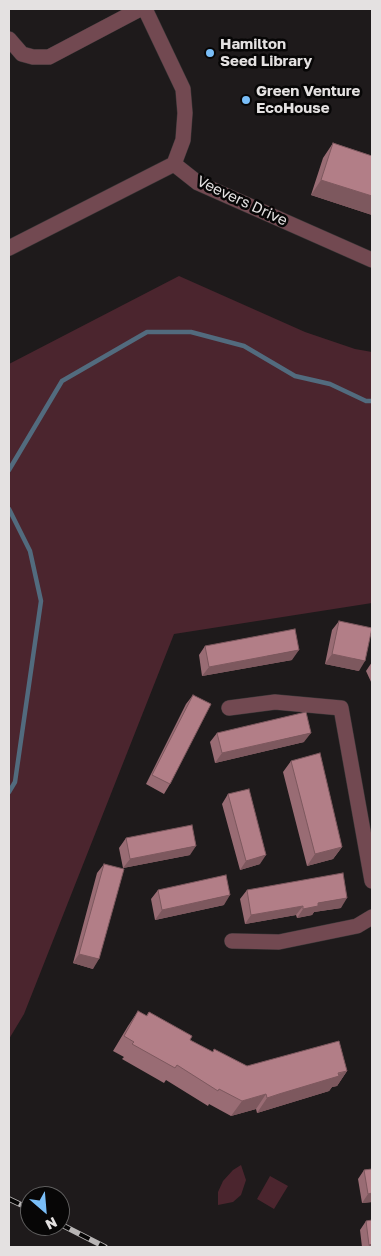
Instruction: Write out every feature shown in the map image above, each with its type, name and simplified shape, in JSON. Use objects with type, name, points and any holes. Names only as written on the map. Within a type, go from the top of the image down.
[{"type":"street","points":[[9,39],[22,54],[33,57],[49,56],[140,9]]},
{"type":"street","points":[[9,248],[174,164],[183,140],[185,113],[183,89],[145,9]]},
{"type":"street","name":"Veevers Drive","points":[[174,164],[198,183],[372,260]]},
{"type":"street","points":[[229,708],[275,702],[342,708],[372,881]]},
{"type":"street","points":[[232,941],[279,942],[357,926],[372,917]]},
{"type":"shaded area","points":[[179,276],[305,332],[355,349],[372,352],[372,603],[174,634],[24,1014],[9,1039],[9,364]]},
{"type":"shaded area","points":[[241,1165],[246,1180],[241,1195],[233,1202],[218,1205],[218,1192],[223,1181],[233,1170]]},
{"type":"shaded area","points":[[270,1176],[288,1186],[274,1209],[257,1199]]},
{"type":"building","points":[[333,143],[372,156],[372,196],[321,180]]},
{"type":"building","points":[[339,621],[372,628],[365,661],[332,654]]},
{"type":"building","points":[[295,629],[299,650],[209,667],[205,646]]},
{"type":"building","points":[[193,695],[211,704],[170,784],[152,775]]},
{"type":"building","points":[[306,712],[311,733],[222,753],[217,733]]},
{"type":"building","points":[[320,753],[342,847],[315,854],[291,761]]},
{"type":"building","points":[[249,789],[266,855],[246,861],[228,794]]},
{"type":"building","points":[[192,825],[196,846],[130,859],[126,838]]},
{"type":"building","points":[[104,864],[124,869],[99,959],[79,954]]},
{"type":"building","points":[[343,873],[347,898],[318,903],[318,906],[303,909],[303,906],[251,915],[247,890]]},
{"type":"building","points":[[226,875],[230,895],[162,910],[158,890]]},
{"type":"building","points":[[138,1011],[147,1016],[149,1012],[192,1036],[190,1040],[213,1052],[214,1049],[247,1066],[339,1041],[347,1071],[338,1073],[339,1076],[267,1098],[266,1094],[242,1101],[219,1089],[218,1091],[177,1065],[175,1068],[132,1044],[134,1042],[124,1036]]},
{"type":"building","points":[[372,1169],[372,1193],[368,1194],[364,1170]]},
{"type":"building","points":[[372,1220],[372,1244],[369,1245],[366,1221]]},
{"type":"waterway","points":[[9,470],[62,381],[147,332],[191,332],[244,346],[295,376],[330,384],[366,401],[372,401]]},
{"type":"waterway","points":[[9,509],[30,551],[41,601],[15,782],[9,792]]},
{"type":"railway","points":[[9,1199],[20,1204]]},
{"type":"railway","points":[[70,1229],[105,1247]]},
{"type":"place","name":"Hamilton Seed Library","points":[[210,53]]},
{"type":"place","name":"Green Venture EcoHouse","points":[[246,100]]}]
